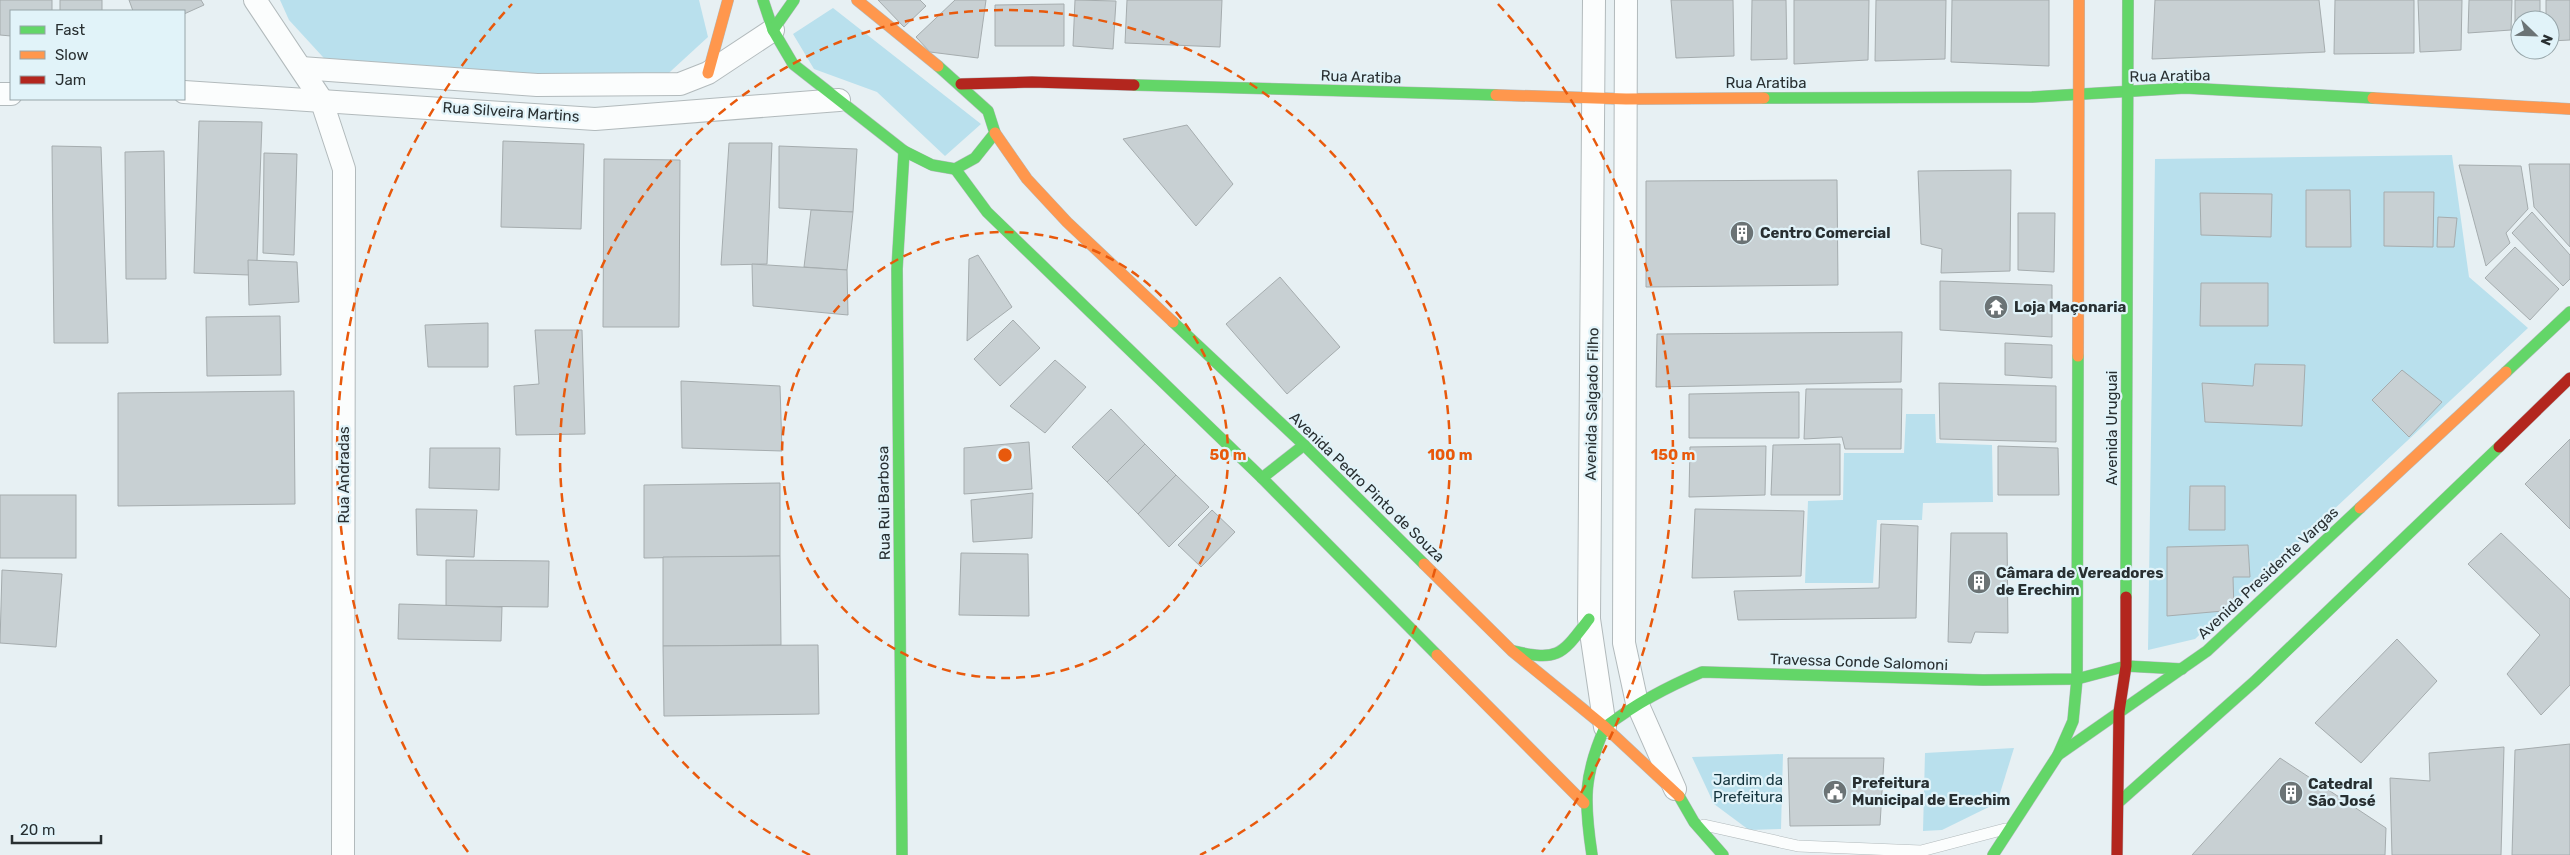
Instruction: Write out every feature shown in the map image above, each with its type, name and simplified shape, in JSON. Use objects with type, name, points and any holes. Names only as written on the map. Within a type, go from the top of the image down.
[{"type":"street","name":"Rua Andradas","points":[[256,0],[322,99],[344,169],[344,855]]},
{"type":"street","points":[[708,73],[728,0]]},
{"type":"street","points":[[763,0],[773,30],[793,64],[904,151],[923,162],[940,169],[956,170],[980,156],[995,134]]},
{"type":"street","points":[[773,30],[790,3],[794,0]]},
{"type":"street","name":"Avenida Pedro Pinto de Souza","points":[[857,0],[961,84],[988,111],[995,134],[1027,179],[1067,222],[1304,445],[1512,651],[1604,726],[1678,795],[1694,822],[1723,855]]},
{"type":"street","name":"Avenida Salgado Filho","points":[[1594,0],[1595,98],[1589,619],[1604,726]]},
{"type":"street","points":[[1626,0],[1624,643],[1636,703],[1678,795]]},
{"type":"street","points":[[2058,755],[2073,721],[2078,680],[2079,0]]},
{"type":"street","name":"Avenida Uruguai","points":[[2117,855],[2119,712],[2126,666],[2128,0]]},
{"type":"street","name":"Rua Silveira Martins","points":[[301,68],[537,85],[680,84],[708,73],[773,30]]},
{"type":"street","name":"Rua Aratiba","points":[[961,84],[1032,82],[1626,99],[2032,97],[2185,88],[2570,108]]},
{"type":"street","name":"Rua Silveira Martins","points":[[185,92],[322,99],[595,119],[839,100]]},
{"type":"street","name":"Rua Rui Barbosa","points":[[902,855],[897,269],[904,151]]},
{"type":"street","points":[[956,170],[987,212],[1262,478],[1584,803]]},
{"type":"street","name":"Avenida Presidente Vargas","points":[[1993,855],[2058,755],[2207,651],[2570,312]]},
{"type":"street","points":[[2119,802],[2255,681],[2570,378]]},
{"type":"street","points":[[1262,478],[1304,445]]},
{"type":"street","points":[[1512,651],[1536,657],[1554,657],[1569,646],[1589,619]]},
{"type":"street","name":"Travessa Conde Salomoni","points":[[1604,726],[1636,703],[1660,690],[1702,672],[1983,680],[2078,680],[2126,666],[2182,669]]},
{"type":"street","points":[[1592,855],[1584,803],[1585,781],[1592,754],[1604,726]]},
{"type":"lane","points":[[1694,822],[1798,846],[1921,851],[2011,828]]},
{"type":"green space","points":[[280,0],[699,0],[708,37],[659,82],[333,68],[289,20]]},
{"type":"green space","points":[[833,8],[981,124],[945,156],[877,92],[814,69],[793,34]]},
{"type":"green space","points":[[2452,155],[2469,277],[2528,328],[2195,639],[2148,650],[2155,159]]},
{"type":"green space","points":[[1906,414],[1935,414],[1936,443],[1992,445],[1993,502],[1923,503],[1922,520],[1877,520],[1873,583],[1805,583],[1808,501],[1843,500],[1844,453],[1904,453]]},
{"type":"green space","points":[[2014,748],[1997,803],[1942,830],[1923,831],[1925,753]]},
{"type":"green space","name":"Jardim da Prefeitura","points":[[1783,754],[1781,829],[1749,830],[1714,804],[1692,757]]},
{"type":"building","points":[[0,0],[52,0],[52,10],[10,10],[10,36],[0,35]]},
{"type":"building","points":[[60,0],[102,0],[102,10],[60,10]]},
{"type":"building","points":[[129,0],[201,0],[204,5],[185,14],[185,10],[133,10]]},
{"type":"building","points":[[878,0],[920,0],[926,6],[904,27]]},
{"type":"building","points":[[955,0],[986,0],[978,58],[930,52],[916,37]]},
{"type":"building","points":[[1075,0],[1116,1],[1113,49],[1073,46]]},
{"type":"building","points":[[1127,0],[1222,0],[1220,47],[1125,43]]},
{"type":"building","points":[[1671,0],[1733,0],[1734,56],[1676,58]]},
{"type":"building","points":[[1752,0],[1786,0],[1787,59],[1751,60]]},
{"type":"building","points":[[1794,0],[1869,0],[1868,60],[1794,64]]},
{"type":"building","points":[[1876,0],[1946,0],[1945,59],[1875,61]]},
{"type":"building","points":[[1952,0],[2049,0],[2049,66],[1951,62]]},
{"type":"building","points":[[2155,0],[2319,0],[2325,52],[2152,59]]},
{"type":"building","points":[[2335,0],[2414,0],[2414,53],[2334,54]]},
{"type":"building","points":[[2418,0],[2462,0],[2461,50],[2420,52]]},
{"type":"building","points":[[2469,0],[2512,0],[2510,30],[2468,33]]},
{"type":"building","points":[[2515,0],[2540,0],[2540,10],[2515,10]]},
{"type":"building","points":[[2546,0],[2570,0],[2570,40],[2560,40],[2560,10],[2546,10]]},
{"type":"building","points":[[1064,4],[1064,46],[995,46],[995,5]]},
{"type":"building","points":[[199,121],[262,122],[257,261],[249,275],[194,273]]},
{"type":"building","points":[[1187,125],[1233,184],[1196,226],[1123,139]]},
{"type":"building","points":[[503,141],[584,144],[581,229],[501,227]]},
{"type":"building","points":[[729,143],[772,143],[767,264],[721,265]]},
{"type":"building","points":[[52,146],[101,147],[108,343],[54,343]]},
{"type":"building","points":[[779,146],[857,149],[853,212],[779,208]]},
{"type":"building","points":[[164,151],[166,279],[126,279],[125,152]]},
{"type":"building","points":[[264,153],[297,154],[294,255],[263,253]]},
{"type":"building","points":[[604,159],[680,160],[679,327],[603,327]]},
{"type":"building","points":[[2529,164],[2570,164],[2570,247],[2534,207]]},
{"type":"building","points":[[2459,165],[2521,166],[2528,209],[2506,233],[2510,243],[2486,266]]},
{"type":"building","points":[[2011,170],[2010,271],[1941,273],[1942,249],[1921,244],[1918,171]]},
{"type":"building","name":"Centro Comercial","points":[[1837,180],[1838,285],[1646,287],[1646,181]]},
{"type":"building","points":[[2306,190],[2350,190],[2351,247],[2306,247]]},
{"type":"building","points":[[2384,192],[2434,192],[2433,247],[2384,246]]},
{"type":"building","points":[[2200,193],[2272,194],[2271,237],[2201,235]]},
{"type":"building","points":[[811,210],[853,212],[847,270],[804,267]]},
{"type":"building","points":[[2532,212],[2570,255],[2570,279],[2563,286],[2512,233]]},
{"type":"building","points":[[2018,213],[2055,213],[2054,272],[2018,270]]},
{"type":"building","points":[[2438,217],[2457,218],[2454,247],[2437,247]]},
{"type":"building","points":[[2515,247],[2559,289],[2530,320],[2485,278]]},
{"type":"building","points":[[978,255],[1012,307],[967,341],[969,259]]},
{"type":"building","points":[[248,260],[297,262],[299,302],[249,305]]},
{"type":"building","points":[[752,264],[847,270],[848,315],[753,306]]},
{"type":"building","points":[[1280,277],[1340,347],[1287,394],[1226,324]]},
{"type":"building","name":"Loja Maçonaria","points":[[1940,281],[2052,285],[2052,337],[1940,330]]},
{"type":"building","points":[[2201,283],[2268,283],[2268,326],[2200,326]]},
{"type":"building","points":[[280,316],[281,375],[207,376],[206,317]]},
{"type":"building","points":[[1013,320],[1040,348],[1000,386],[974,359]]},
{"type":"building","points":[[488,323],[488,367],[428,367],[425,325]]},
{"type":"building","points":[[535,330],[582,330],[585,434],[516,435],[514,386],[539,384]]},
{"type":"building","points":[[1902,332],[1901,382],[1656,387],[1657,334]]},
{"type":"building","points":[[2005,343],[2052,345],[2052,378],[2005,375]]},
{"type":"building","points":[[1055,360],[1086,387],[1045,433],[1010,406]]},
{"type":"building","points":[[2255,364],[2305,365],[2302,426],[2205,422],[2202,383],[2253,386]]},
{"type":"building","points":[[2402,370],[2442,402],[2409,437],[2372,400]]},
{"type":"building","points":[[681,381],[780,386],[782,451],[682,448]]},
{"type":"building","points":[[1939,383],[2056,386],[2056,442],[1940,439]]},
{"type":"building","points":[[1806,389],[1902,389],[1901,449],[1845,449],[1842,437],[1804,439]]},
{"type":"building","points":[[294,391],[295,504],[118,506],[118,393]]},
{"type":"building","points":[[1799,392],[1799,438],[1689,438],[1689,394]]},
{"type":"building","points":[[1111,409],[1145,444],[1107,482],[1072,447]]},
{"type":"building","points":[[2570,439],[2570,529],[2525,484]]},
{"type":"building","points":[[1029,442],[1032,489],[964,494],[964,448]]},
{"type":"building","points":[[1145,444],[1176,475],[1138,514],[1107,482]]},
{"type":"building","points":[[1840,444],[1840,495],[1771,495],[1773,445]]},
{"type":"building","points":[[1766,446],[1765,495],[1689,497],[1690,447]]},
{"type":"building","points":[[1998,446],[2058,448],[2059,495],[1998,495]]},
{"type":"building","points":[[430,448],[500,448],[499,490],[429,488]]},
{"type":"building","points":[[1176,475],[1209,507],[1169,547],[1138,514]]},
{"type":"building","points":[[780,483],[780,556],[644,558],[644,485]]},
{"type":"building","points":[[2190,486],[2225,486],[2225,530],[2189,530]]},
{"type":"building","points":[[1033,493],[1032,538],[973,542],[971,500]]},
{"type":"building","points":[[0,495],[76,495],[76,558],[0,558]]},
{"type":"building","points":[[416,509],[477,510],[474,557],[417,555]]},
{"type":"building","points":[[1695,509],[1804,511],[1801,576],[1692,578]]},
{"type":"building","points":[[1212,510],[1235,532],[1201,567],[1178,545]]},
{"type":"building","points":[[1881,524],[1918,526],[1916,618],[1738,620],[1734,591],[1879,588]]},
{"type":"building","name":"Câmara de Vereadores de Erechim","points":[[1951,533],[2007,533],[2008,633],[1975,632],[1971,643],[1948,642]]},
{"type":"building","points":[[2501,533],[2570,599],[2570,685],[2541,715],[2507,674],[2540,635],[2468,564]]},
{"type":"building","points":[[2248,545],[2250,577],[2233,577],[2234,610],[2167,616],[2167,547]]},
{"type":"building","points":[[961,553],[1028,554],[1029,616],[959,615]]},
{"type":"building","points":[[780,556],[781,645],[663,646],[663,557]]},
{"type":"building","points":[[446,560],[549,561],[548,607],[446,606]]},
{"type":"building","points":[[2,570],[62,574],[56,647],[0,643]]},
{"type":"building","points":[[399,604],[502,607],[501,641],[398,639]]},
{"type":"building","points":[[2397,639],[2437,681],[2361,763],[2315,723]]},
{"type":"building","points":[[818,645],[819,714],[664,716],[663,646]]},
{"type":"building","points":[[2570,744],[2570,855],[2512,855],[2515,750]]},
{"type":"building","points":[[2504,747],[2501,855],[2392,855],[2390,778],[2430,781],[2429,753]]},
{"type":"building","name":"Prefeitura Municipal de Erechim","points":[[1788,758],[1884,758],[1880,825],[1790,826]]},
{"type":"building","name":"Catedral São José","points":[[2280,758],[2386,828],[2385,855],[2192,855]]},
{"type":"traffic: fast","points":[[763,0],[773,30],[793,64],[904,151],[932,165],[955,169],[975,158],[995,133],[988,111],[938,66]]},
{"type":"traffic: fast","points":[[773,30],[794,0]]},
{"type":"traffic: fast","points":[[2126,597],[2128,0]]},
{"type":"traffic: fast","points":[[1134,85],[1496,95]]},
{"type":"traffic: fast","points":[[1764,98],[2032,97],[2185,88],[2373,98]]},
{"type":"traffic: fast","points":[[902,855],[897,269],[904,151]]},
{"type":"traffic: fast","points":[[956,170],[987,212],[1262,478],[1437,655]]},
{"type":"traffic: fast","points":[[2506,372],[2570,312]]},
{"type":"traffic: fast","points":[[1173,322],[1304,445],[1424,564]]},
{"type":"traffic: fast","points":[[2058,755],[2073,721],[2077,679],[2078,356]]},
{"type":"traffic: fast","points":[[1262,478],[1304,445]]},
{"type":"traffic: fast","points":[[2119,802],[2255,681],[2499,447]]},
{"type":"traffic: fast","points":[[1993,855],[2058,755],[2207,651],[2360,508]]},
{"type":"traffic: fast","points":[[1514,651],[1541,656],[1558,652],[1572,640],[1589,619]]},
{"type":"traffic: fast","points":[[1605,727],[1652,696],[1702,672],[1983,680],[2077,679],[2126,666],[2182,669]]},
{"type":"traffic: fast","points":[[1592,855],[1587,790],[1589,775],[1605,727]]},
{"type":"traffic: fast","points":[[1679,796],[1694,822],[1723,855]]},
{"type":"traffic: slow","points":[[708,73],[728,0]]},
{"type":"traffic: slow","points":[[857,0],[938,66]]},
{"type":"traffic: slow","points":[[2078,356],[2079,0]]},
{"type":"traffic: slow","points":[[1496,95],[1626,99],[1764,98]]},
{"type":"traffic: slow","points":[[2373,98],[2570,109]]},
{"type":"traffic: slow","points":[[995,133],[1027,179],[1067,222],[1173,322]]},
{"type":"traffic: slow","points":[[2360,508],[2506,372]]},
{"type":"traffic: slow","points":[[1424,564],[1512,651],[1605,727],[1679,796]]},
{"type":"traffic: slow","points":[[1437,655],[1584,803]]},
{"type":"traffic: jam","points":[[961,84],[1032,82],[1134,85]]},
{"type":"traffic: jam","points":[[2499,447],[2570,378]]},
{"type":"traffic: jam","points":[[2117,855],[2119,712],[2126,666],[2126,597]]},
{"type":"place","name":"Centro Comercial","points":[[1742,233]]},
{"type":"place","name":"Loja Maçonaria","points":[[1996,307]]},
{"type":"place","name":"Câmara de Vereadores de Erechim","points":[[1979,582]]},
{"type":"place","name":"Prefeitura Municipal de Erechim","points":[[1835,792]]},
{"type":"place","name":"Catedral São José","points":[[2291,793]]}]
